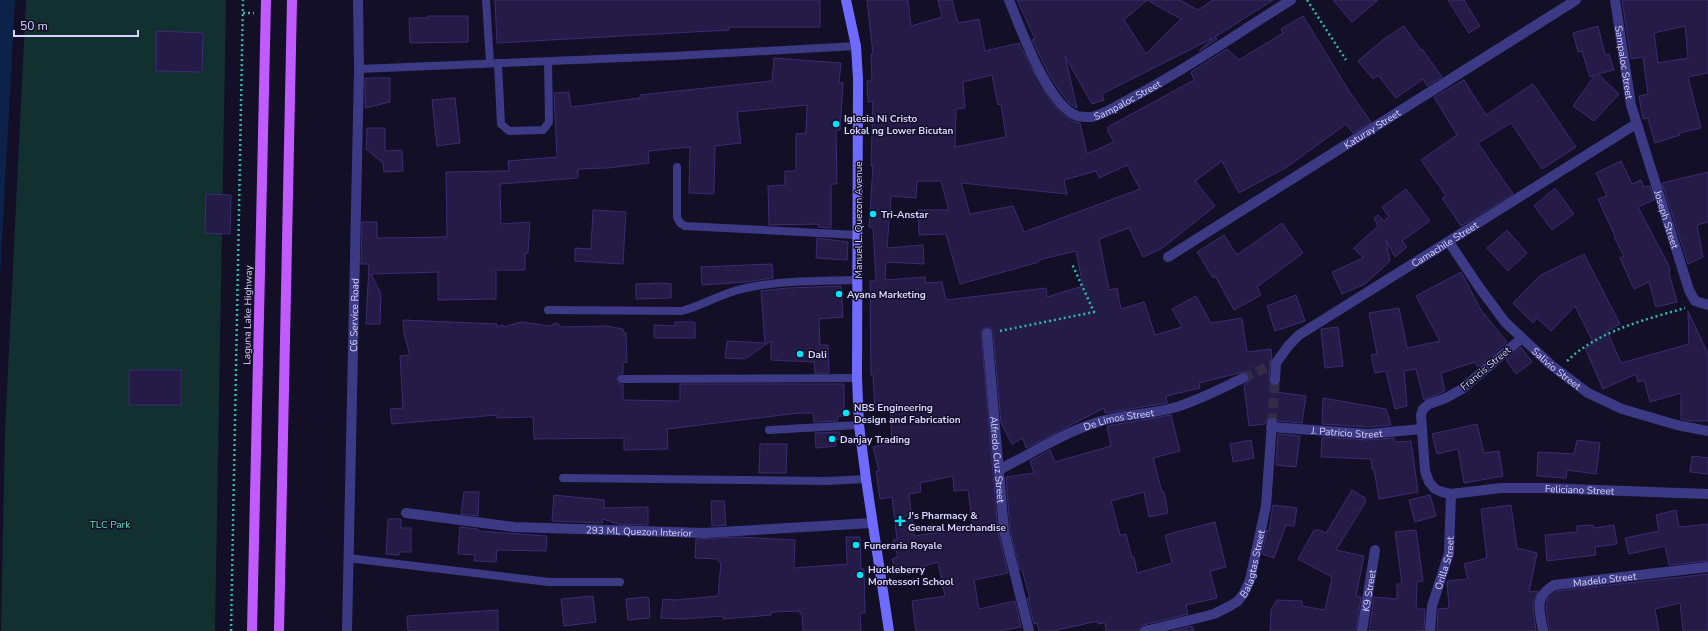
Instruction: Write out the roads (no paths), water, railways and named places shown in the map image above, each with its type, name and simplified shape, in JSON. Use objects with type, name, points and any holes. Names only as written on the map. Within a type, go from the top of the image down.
[{"type":"main road","name":"Laguna Lake Highway","points":[[252,631],[266,0]]},
{"type":"main road","points":[[279,631],[292,0]]},
{"type":"main road","name":"Manuel L. Quezon Avenue","points":[[846,0],[856,46],[858,79],[857,378],[859,425],[888,631]]},
{"type":"street","name":"C6 Service Road","points":[[347,631],[358,69],[358,0]]},
{"type":"street","name":"Sampaloc Street","points":[[1009,0],[1027,44],[1049,88],[1060,105],[1077,116],[1091,117],[1107,111],[1153,87],[1291,0]]},
{"type":"street","name":"Katuray Street","points":[[1168,257],[1576,0]]},
{"type":"street","name":"Sampaloc Street","points":[[1615,0],[1627,87],[1636,124]]},
{"type":"street","name":"Camachile Street","points":[[1275,380],[1274,363],[1299,335],[1636,124]]},
{"type":"street","name":"Joseph Street","points":[[1636,124],[1689,290],[1695,301],[1704,304]]},
{"type":"street","name":"Salivio Street","points":[[1449,242],[1483,293],[1505,322],[1557,370],[1588,393],[1622,409],[1677,426],[1708,431]]},
{"type":"street","name":"Alfredo Cruz Street","points":[[987,333],[1004,531],[1029,631]]},
{"type":"street","name":"Francis Street","points":[[1422,429],[1421,415],[1423,408],[1462,389],[1522,338]]},
{"type":"street","name":"De Limos Street","points":[[999,470],[1050,443],[1095,423],[1123,415],[1140,415],[1173,408],[1243,378]]},
{"type":"street","name":"J. Patricio Street","points":[[1272,425],[1368,434],[1422,429]]},
{"type":"street","name":"Balagtas Street","points":[[1145,631],[1214,614],[1238,601],[1244,593],[1250,580],[1266,506],[1272,425]]},
{"type":"street","points":[[1422,429],[1425,471],[1428,482],[1435,489],[1451,494]]},
{"type":"street","name":"Feliciano Street","points":[[1451,494],[1501,488],[1542,488],[1708,494]]},
{"type":"street","name":"Orilla Street","points":[[1430,631],[1432,606],[1448,554],[1451,494]]},
{"type":"street","name":"293 ML Quezon Interior","points":[[406,513],[514,527],[704,533],[872,523]]},
{"type":"street","name":"K9 Street","points":[[1362,631],[1375,550]]},
{"type":"street","name":"Madelo Street","points":[[1543,631],[1539,601],[1542,594],[1554,585],[1708,567]]},
{"type":"lane","points":[[486,0],[501,124],[509,131],[543,130],[549,122],[548,61]]},
{"type":"lane","points":[[358,69],[673,56],[856,46]]},
{"type":"lane","points":[[677,167],[678,217],[680,223],[685,226],[838,236],[858,235]]},
{"type":"lane","points":[[548,310],[682,311],[693,308],[727,293],[746,288],[787,282],[857,280]]},
{"type":"lane","points":[[622,379],[857,378]]},
{"type":"lane","points":[[769,430],[859,425]]},
{"type":"lane","points":[[563,478],[827,481],[866,479]]},
{"type":"lane","points":[[348,558],[549,582],[620,582]]},
{"type":"water","points":[[0,0],[15,0],[0,277]]},
{"type":"tunnel","points":[[1243,378],[1273,364]]},
{"type":"tunnel","points":[[1272,423],[1275,380]]},
{"type":"place","name":"Iglesia Ni Cristo Lokal ng Lower Bicutan","points":[[836,124]]},
{"type":"place","name":"Tri-Anstar","points":[[873,214]]},
{"type":"place","name":"Ayana Marketing","points":[[839,294]]},
{"type":"place","name":"Dali","points":[[800,354]]},
{"type":"place","name":"NBS Engineering Design and Fabrication","points":[[846,413]]},
{"type":"place","name":"Danjay Trading","points":[[832,439]]},
{"type":"place","name":"J's Pharmacy & General Merchandise","points":[[900,521]]},
{"type":"place","name":"Funeraria Royale","points":[[856,545]]},
{"type":"place","name":"Huckleberry Montessori School","points":[[860,575]]},
{"type":"park label","name":"TLC Park","points":[[110,524]]}]
